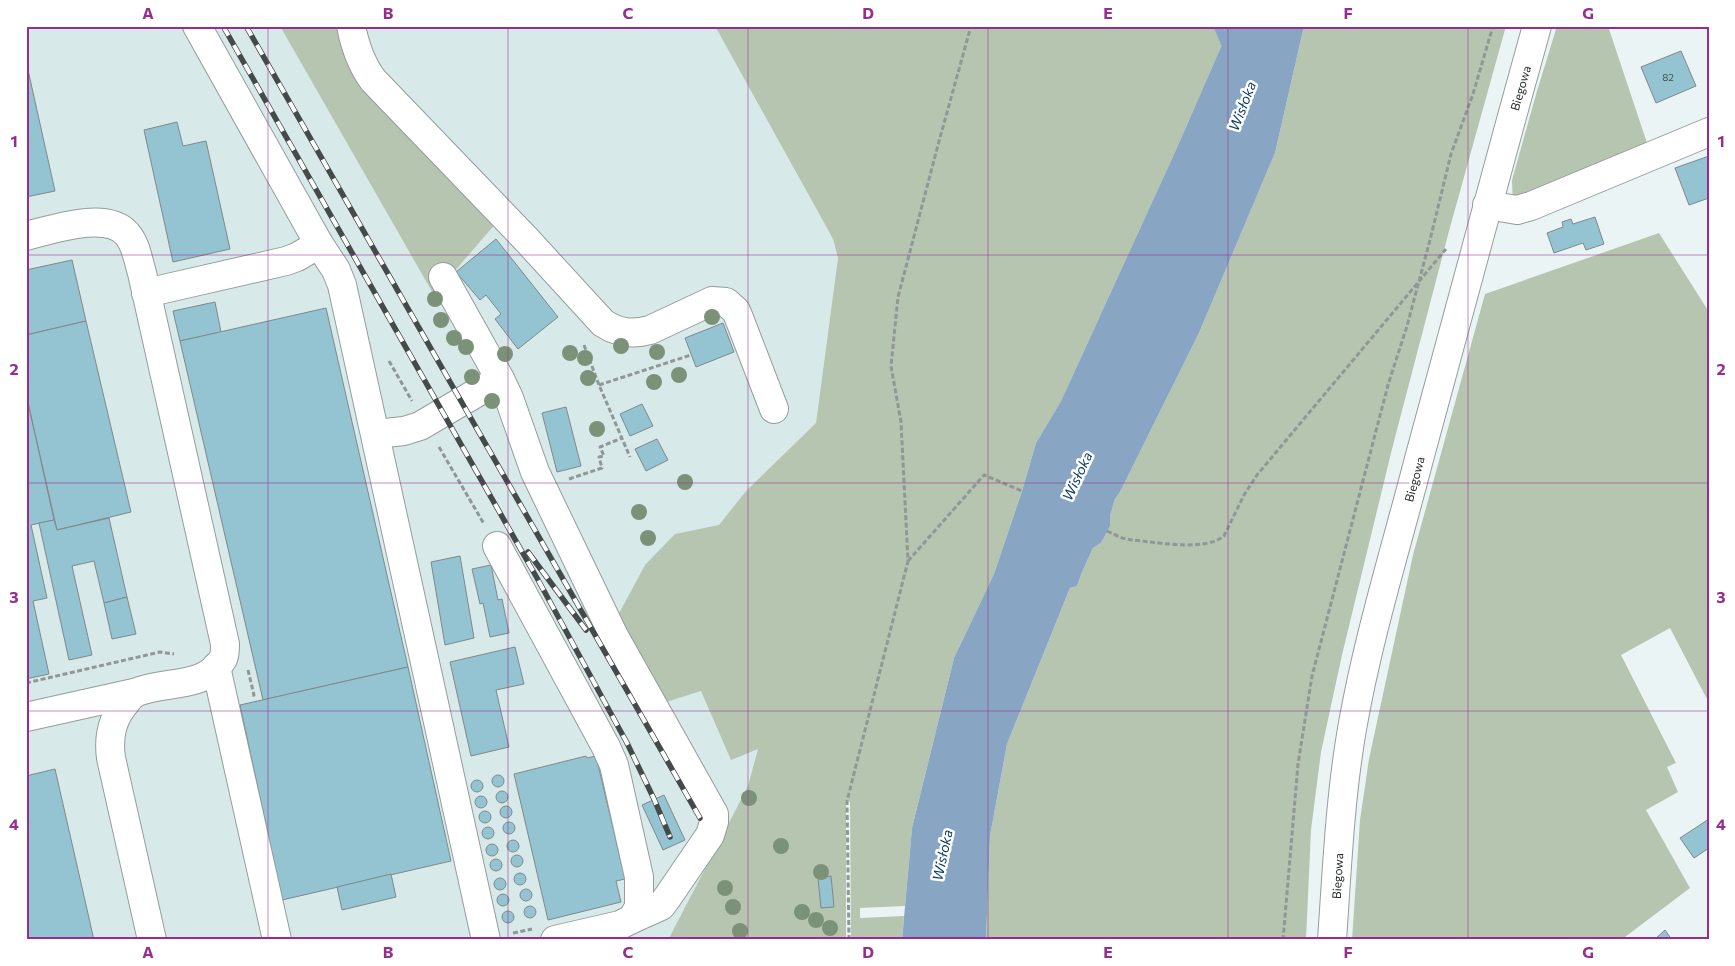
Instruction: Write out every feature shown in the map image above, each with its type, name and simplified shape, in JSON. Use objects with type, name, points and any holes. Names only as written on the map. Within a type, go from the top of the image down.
[{"type":"street","points":[[197,26],[319,244],[336,270],[342,285],[486,940]]},
{"type":"street","points":[[351,26],[359,56],[366,72],[525,238],[603,323],[620,332],[640,333],[712,301],[726,302],[736,311],[774,409]]},
{"type":"street","name":"Biegowa","points":[[1332,940],[1341,816],[1347,765],[1358,702],[1384,594],[1487,205],[1537,26]]},
{"type":"street","points":[[1487,205],[1518,210],[1531,206],[1709,132]]},
{"type":"street","points":[[26,236],[90,222],[104,223],[116,227],[126,232],[133,242],[225,644],[224,658],[216,667],[202,677],[183,683],[26,717]]},
{"type":"street","points":[[146,294],[297,257],[319,244]]},
{"type":"street","points":[[443,276],[500,379],[509,398],[535,472],[614,636],[714,814],[710,835],[661,906],[620,926],[555,940]]},
{"type":"street","points":[[376,434],[404,431],[420,426],[500,379]]},
{"type":"street","points":[[497,546],[606,746],[614,765],[639,877],[639,907],[632,919]]},
{"type":"street","points":[[216,667],[277,940]]},
{"type":"street","points":[[134,694],[121,708],[113,724],[109,741],[111,758],[152,940]]},
{"type":"path","points":[[848,940],[847,801],[908,561],[901,422],[891,366],[898,297],[971,26]]},
{"type":"path","points":[[1283,940],[1298,764],[1312,676],[1388,385],[1419,281],[1451,154],[1473,94],[1493,26]]},
{"type":"path","points":[[1107,531],[1122,538],[1132,540],[1190,545],[1200,545],[1219,540],[1229,529],[1244,495],[1257,475],[1419,281],[1447,249],[1451,248]]},
{"type":"path","points":[[582,341],[630,457]]},
{"type":"path","points":[[599,385],[691,355]]},
{"type":"path","points":[[543,487],[602,468],[599,457],[604,456],[600,447],[622,438]]},
{"type":"path","points":[[908,561],[984,475],[1022,491]]},
{"type":"path","points":[[26,683],[160,652],[179,653]]},
{"type":"shaded area","points":[[26,26],[715,26],[833,239],[838,258],[816,423],[831,477],[748,786],[668,940],[26,940]]},
{"type":"green space","points":[[280,26],[335,26],[363,89],[509,208],[434,295]]},
{"type":"green space","points":[[715,26],[1225,26],[1224,40],[1175,152],[1061,401],[1036,443],[994,574],[954,658],[912,828],[905,906],[860,908],[860,918],[904,916],[902,940],[851,940],[850,802],[846,801],[846,940],[668,940],[748,786],[758,749],[731,760],[701,691],[666,702],[616,619],[645,565],[675,534],[719,525],[746,491],[816,423],[838,258],[833,239]]},
{"type":"green space","points":[[1304,26],[1506,26],[1449,231],[1392,449],[1342,655],[1321,752],[1311,830],[1306,940],[986,940],[990,836],[1007,744],[1070,588],[1077,586],[1093,548],[1101,543],[1110,526],[1110,516],[1115,499],[1199,333],[1275,153]]},
{"type":"green space","points":[[1557,26],[1608,26],[1649,149],[1513,208],[1512,180]]},
{"type":"green space","points":[[1659,233],[1709,312],[1709,703],[1670,628],[1621,655],[1676,763],[1667,767],[1678,792],[1646,810],[1690,888],[1621,940],[1352,940],[1360,820],[1369,759],[1413,555],[1485,294]]},
{"type":"water","name":"Wisłoka","points":[[1225,26],[1304,26],[1275,153],[1199,333],[1115,499],[1110,516],[1110,526],[1101,543],[1093,548],[1077,586],[1070,588],[1007,744],[990,836],[986,940],[902,940],[912,828],[954,658],[994,574],[1036,443],[1061,401],[1175,152],[1224,40]]},
{"type":"building","points":[[1681,51],[1696,86],[1656,103],[1641,67]]},
{"type":"building","points":[[26,61],[55,191],[26,197]]},
{"type":"building","points":[[177,122],[183,146],[206,141],[230,249],[173,262],[144,130]]},
{"type":"building","points":[[1709,156],[1709,198],[1689,205],[1675,168]]},
{"type":"building","points":[[1595,217],[1604,244],[1586,250],[1583,243],[1554,253],[1547,233],[1563,227],[1562,222],[1571,219],[1573,224]]},
{"type":"building","points":[[496,239],[558,317],[518,349],[495,319],[501,314],[486,295],[480,300],[456,272]]},
{"type":"building","points":[[72,260],[86,321],[26,335],[26,270]]},
{"type":"building","points":[[215,302],[221,332],[180,341],[173,311]]},
{"type":"building","points":[[326,308],[408,667],[263,700],[180,341]]},
{"type":"building","points":[[86,321],[131,512],[57,530],[26,394],[26,335]]},
{"type":"building","points":[[723,323],[734,352],[696,367],[685,338]]},
{"type":"building","points":[[26,394],[54,520],[31,525],[47,598],[33,601],[49,674],[26,679]]},
{"type":"building","points":[[642,404],[653,426],[630,436],[620,414]]},
{"type":"building","points":[[566,407],[581,466],[557,472],[542,413]]},
{"type":"building","points":[[657,439],[668,460],[646,471],[635,449]]},
{"type":"building","points":[[109,518],[127,597],[104,603],[94,561],[72,566],[92,655],[69,660],[39,523],[54,520],[57,530]]},
{"type":"building","points":[[460,556],[474,638],[445,645],[431,562]]},
{"type":"building","points":[[491,565],[498,600],[502,599],[509,633],[490,637],[483,603],[480,604],[472,569]]},
{"type":"building","points":[[127,597],[136,634],[112,639],[104,603]]},
{"type":"building","points":[[515,647],[524,684],[496,690],[509,747],[471,756],[450,662]]},
{"type":"building","points":[[408,667],[451,861],[282,900],[240,705]]},
{"type":"building","points":[[586,756],[587,758],[596,756],[625,879],[616,881],[621,902],[548,920],[514,774]]},
{"type":"building","points":[[55,769],[94,940],[26,940],[26,776]]},
{"type":"building","points":[[496,775],[500,775],[504,781],[500,787],[496,787],[492,783],[492,779]]},
{"type":"building","points":[[475,780],[479,780],[483,786],[479,792],[475,792],[471,788],[471,784]]},
{"type":"building","points":[[500,791],[504,791],[508,797],[504,803],[500,803],[496,799],[496,795]]},
{"type":"building","points":[[664,795],[685,840],[663,850],[642,805]]},
{"type":"building","points":[[479,796],[483,796],[487,802],[483,808],[479,808],[475,804],[475,800]]},
{"type":"building","points":[[504,806],[508,806],[512,812],[508,818],[504,818],[500,814],[500,810]]},
{"type":"building","points":[[483,811],[487,811],[491,817],[487,823],[483,823],[479,819],[479,815]]},
{"type":"building","points":[[1709,819],[1709,848],[1694,858],[1680,838]]},
{"type":"building","points":[[507,822],[511,822],[515,828],[511,834],[507,834],[503,830],[503,826]]},
{"type":"building","points":[[486,827],[490,827],[494,833],[490,839],[486,839],[482,835],[482,831]]},
{"type":"building","points":[[511,840],[515,840],[519,846],[515,852],[511,852],[507,848],[507,844]]},
{"type":"building","points":[[490,844],[494,844],[498,850],[494,856],[490,856],[486,852],[486,848]]},
{"type":"building","points":[[515,855],[519,855],[523,861],[519,867],[515,867],[511,863],[511,859]]},
{"type":"building","points":[[494,859],[498,859],[502,865],[498,871],[494,871],[490,867],[490,863]]},
{"type":"building","points":[[518,873],[522,873],[526,879],[522,885],[518,885],[514,881],[514,877]]},
{"type":"building","points":[[391,874],[396,897],[342,910],[337,887]]},
{"type":"building","points":[[831,876],[834,907],[821,908],[818,878]]},
{"type":"building","points":[[498,878],[502,878],[506,884],[502,890],[498,890],[494,886],[494,882]]},
{"type":"building","points":[[524,889],[528,889],[532,895],[528,901],[524,901],[520,897],[520,893]]},
{"type":"building","points":[[501,894],[505,894],[509,900],[505,906],[501,906],[497,902],[497,898]]},
{"type":"building","points":[[528,906],[532,906],[536,912],[532,918],[528,918],[524,914],[524,910]]},
{"type":"building","points":[[506,911],[510,911],[514,917],[510,923],[506,923],[502,919],[502,915]]},
{"type":"building","points":[[1665,930],[1672,940],[1654,940]]},
{"type":"waterway","points":[[1218,26],[1228,49]]},
{"type":"railway","points":[[223,26],[537,578],[627,743],[670,837]]},
{"type":"railway","points":[[246,26],[700,818]]},
{"type":"railway","points":[[528,552],[586,630]]}]
